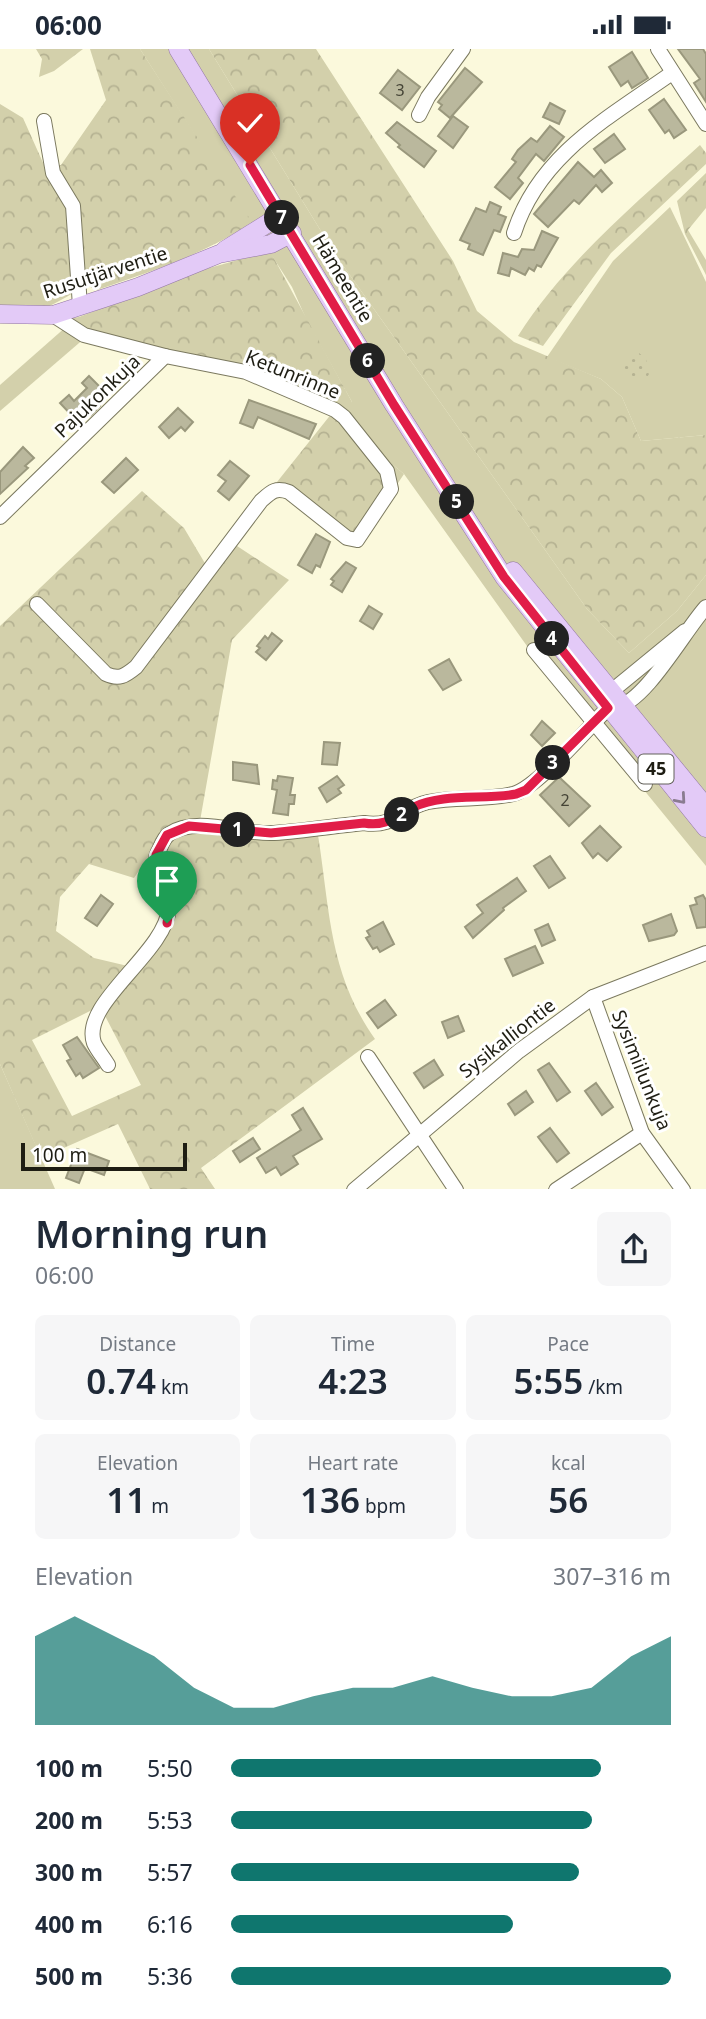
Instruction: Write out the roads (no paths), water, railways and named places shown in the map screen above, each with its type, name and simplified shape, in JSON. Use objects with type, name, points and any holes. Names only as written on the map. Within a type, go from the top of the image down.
[{"type":"main road","name":"Hämeentie","points":[[178,49],[394,405],[504,577],[706,807]]},
{"type":"main road","name":"Rusutjärventie","points":[[0,314],[53,315],[138,287],[219,254],[281,215]]},
{"type":"main road","name":"Rusutjärventie","points":[[219,254],[271,244],[292,233]]},
{"type":"main road","name":"Hämeentie","points":[[473,526],[613,690],[617,707],[706,828]]},
{"type":"street","points":[[419,115],[428,97],[463,49]]},
{"type":"street","points":[[658,49],[706,124]]},
{"type":"street","points":[[514,233],[522,206],[565,150],[672,73]]},
{"type":"street","points":[[44,121],[53,173],[73,206],[80,306]]},
{"type":"street","name":"Pajukonkuja","points":[[53,315],[84,335],[165,356]]},
{"type":"street","name":"Pajukonkuja","points":[[0,517],[165,356]]},
{"type":"street","name":"Ketunrinne","points":[[37,604],[106,674],[115,678],[125,677],[136,667],[261,501],[273,491],[280,489],[289,492],[347,538],[357,540],[391,489],[387,471],[344,417],[335,410],[246,372],[165,356]]},
{"type":"street","points":[[108,1065],[93,1042],[92,1027],[100,1009],[155,944],[167,923],[170,903],[159,882],[155,863],[156,855],[167,835],[189,826],[271,833],[364,823],[375,825],[392,822],[412,808],[428,802],[516,794],[526,790],[593,723],[646,685],[706,607]]},
{"type":"street","points":[[613,690],[685,631]]},
{"type":"street","points":[[534,650],[645,784]]},
{"type":"street","name":"Sysikalliontie","points":[[354,1189],[519,1051],[593,997],[706,953]]},
{"type":"street","name":"Sysimiilunkuja","points":[[593,997],[642,1133],[683,1189]]},
{"type":"street","points":[[368,1057],[456,1189]]},
{"type":"street","points":[[556,1189],[642,1133]]}]
